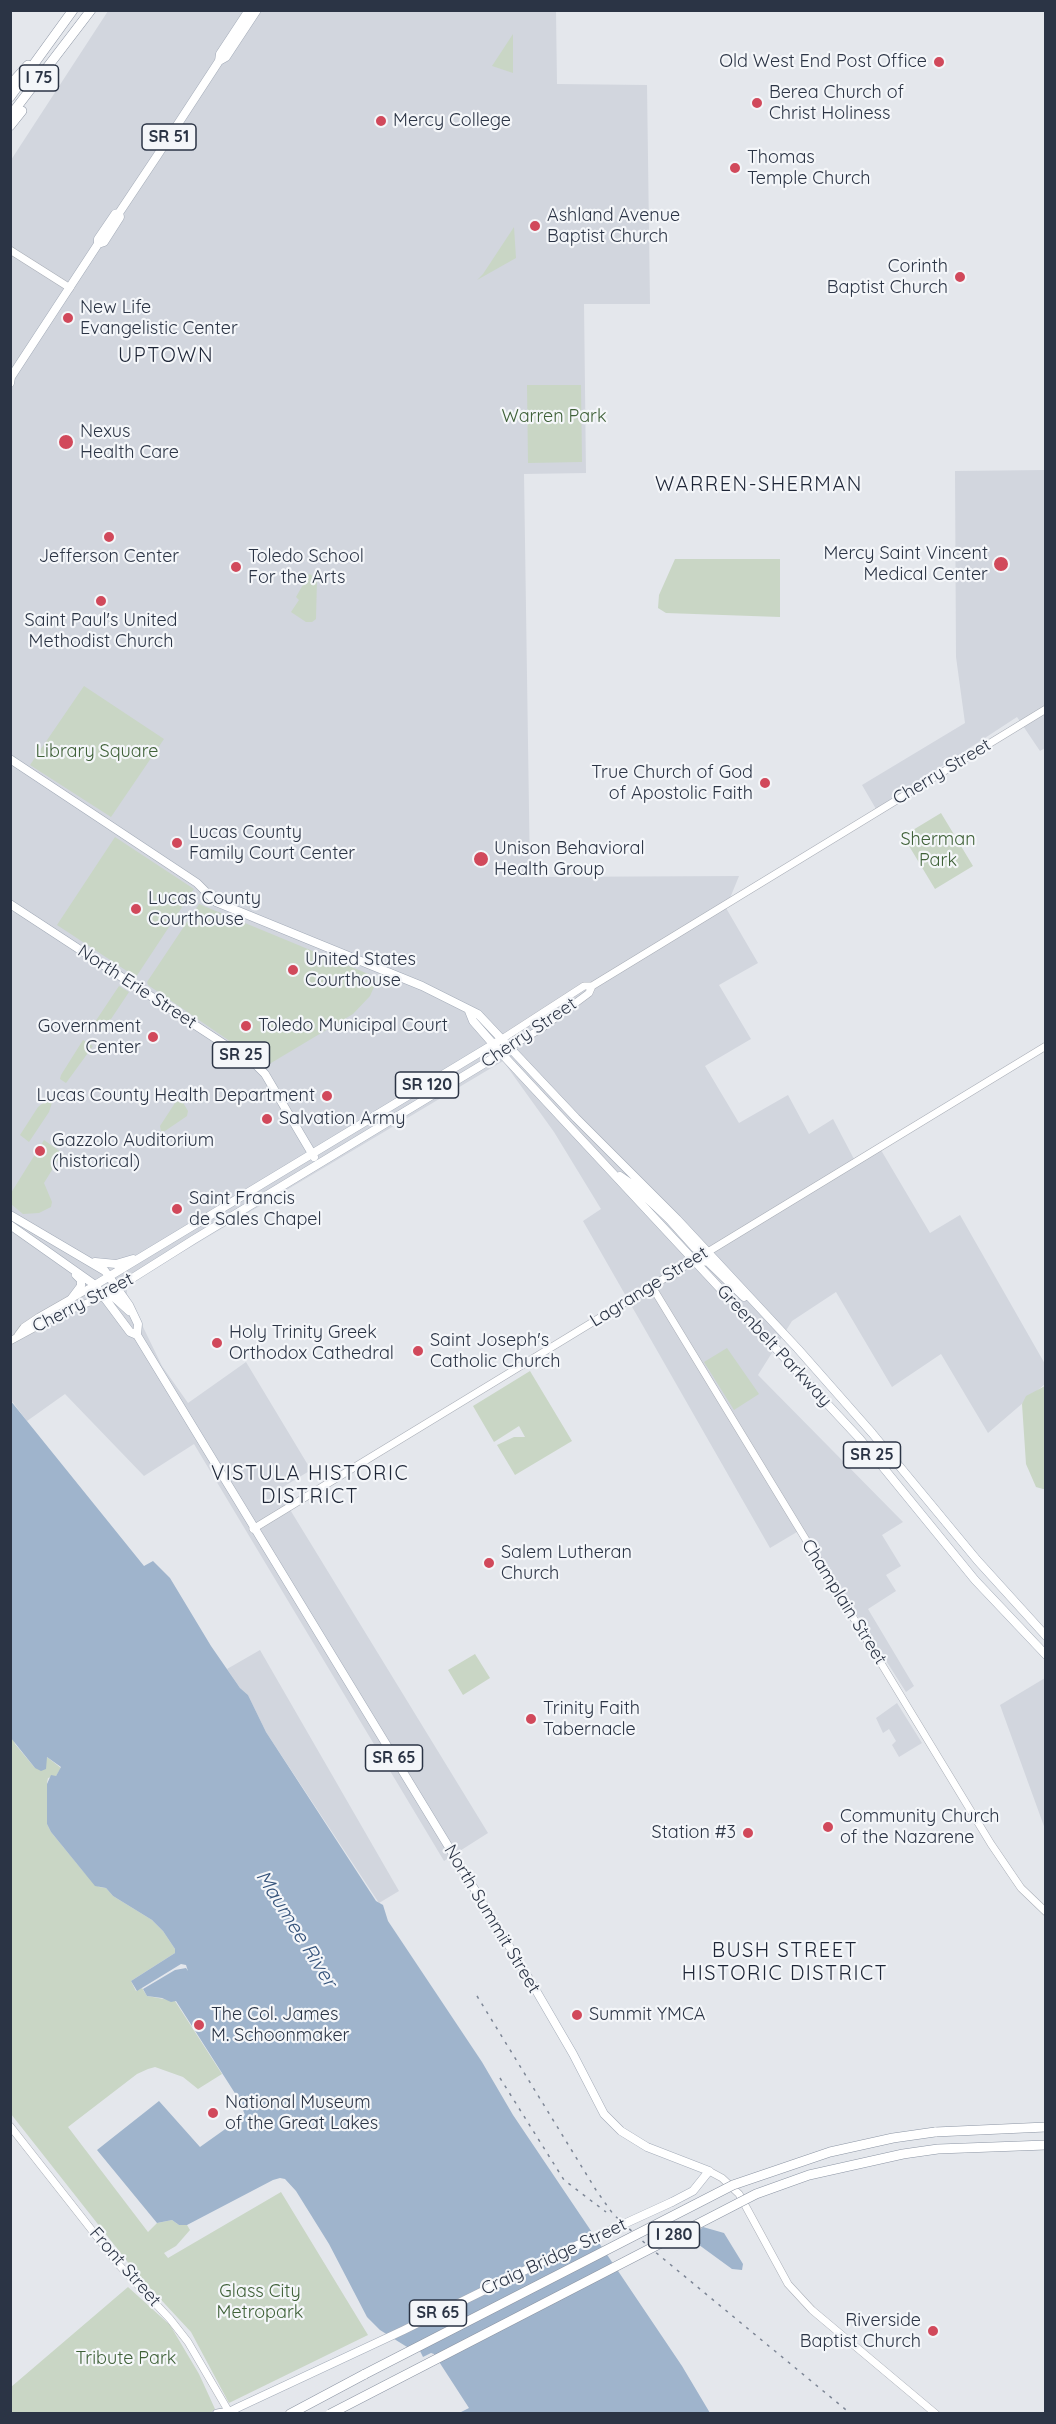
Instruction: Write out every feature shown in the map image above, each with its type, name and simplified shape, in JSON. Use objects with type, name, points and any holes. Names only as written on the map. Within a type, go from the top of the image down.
[{"type":"highway","name":"I 75","points":[[10,97],[73,10]]},
{"type":"highway","name":"I 75","points":[[10,116],[91,10]]},
{"type":"highway","points":[[10,85],[56,34]]},
{"type":"highway","points":[[10,126],[68,41]]},
{"type":"highway","name":"I 280","points":[[290,2414],[734,2185],[830,2152],[893,2138],[935,2132],[1046,2126]]},
{"type":"highway","name":"I 280","points":[[330,2414],[756,2194],[809,2175],[903,2154],[938,2149],[1046,2145]]},
{"type":"highway","points":[[217,2414],[229,2413]]},
{"type":"main road","name":"SR 51","points":[[10,383],[11,377],[98,244],[98,239],[115,214],[119,213],[219,61],[220,54],[249,10]]},
{"type":"main road","name":"SR 51","points":[[219,61],[226,57],[257,10]]},
{"type":"main road","points":[[10,250],[70,288]]},
{"type":"main road","name":"Cherry Street","points":[[18,1335],[24,1327],[476,1055],[584,986],[592,986],[1046,709]]},
{"type":"main road","name":"SR 25","points":[[10,759],[203,888],[208,897],[224,907],[453,1000],[478,1014],[502,1039]]},
{"type":"main road","name":"North Erie Street","points":[[10,904],[256,1065],[265,1074],[318,1164]]},
{"type":"main road","name":"Cherry Street","points":[[18,1335],[107,1295],[542,1028],[589,993],[592,986]]},
{"type":"main road","name":"Greenbelt Parkway","points":[[469,1011],[473,1021],[501,1053],[860,1439],[975,1580],[1046,1655]]},
{"type":"main road","points":[[476,1055],[481,1042],[480,1029]]},
{"type":"main road","name":"Greenbelt Parkway","points":[[502,1039],[786,1337],[872,1433],[977,1560],[1046,1636]]},
{"type":"main road","name":"Lagrange Street","points":[[254,1529],[1046,1046]]},
{"type":"main road","points":[[608,1169],[633,1185],[695,1248],[706,1252]]},
{"type":"main road","name":"North Summit Street","points":[[10,1215],[99,1267],[110,1277],[138,1324],[137,1335]]},
{"type":"main road","name":"North Summit Street","points":[[10,1225],[107,1295],[130,1332],[137,1335],[540,1996],[604,2114],[621,2131],[647,2147],[722,2178],[739,2194],[788,2284],[812,2310],[936,2414]]},
{"type":"main road","points":[[80,1256],[102,1263],[117,1264],[157,1249]]},
{"type":"main road","points":[[694,1259],[708,1263],[777,1332],[786,1337]]},
{"type":"main road","points":[[64,1263],[81,1282],[79,1291],[72,1298]]},
{"type":"main road","name":"Champlain Street","points":[[651,1286],[997,1853],[1021,1888],[1046,1912]]},
{"type":"main road","points":[[107,1295],[135,1318]]},
{"type":"main road","points":[[10,1341],[18,1335]]},
{"type":"main road","name":"Front Street","points":[[10,2126],[120,2266],[170,2319],[188,2342],[229,2413]]},
{"type":"main road","name":"Craig Bridge Street","points":[[229,2413],[574,2246],[672,2202],[693,2191],[709,2171]]},
{"type":"shaded area","points":[[108,11],[556,11],[557,84],[647,85],[650,304],[584,304],[586,473],[524,474],[530,877],[739,876],[726,908],[758,963],[719,985],[751,1039],[705,1066],[739,1123],[788,1095],[809,1134],[833,1119],[854,1159],[878,1145],[930,1233],[960,1215],[1045,1364],[1045,1384],[988,1433],[941,1354],[892,1387],[836,1292],[792,1321],[758,1375],[903,1522],[882,1535],[901,1566],[886,1575],[896,1591],[868,1609],[914,1686],[906,1692],[802,1529],[770,1548],[583,1221],[601,1209],[554,1132],[503,1061],[127,1285],[127,1294],[162,1366],[188,1403],[246,1362],[311,1470],[278,1490],[488,1833],[444,1861],[194,1444],[144,1476],[65,1394],[27,1421],[11,1400],[11,160]]},
{"type":"shaded area","name":"Mercy Saint Vincent Medical Center","points":[[1045,470],[1045,748],[1040,751],[1017,717],[876,809],[862,785],[965,723],[956,657],[955,471]]},
{"type":"shaded area","points":[[260,1650],[399,1891],[379,1903],[266,1732],[248,1695],[240,1688],[227,1669]]},
{"type":"shaded area","points":[[1045,1678],[1045,1829],[1000,1705]]},
{"type":"shaded area","points":[[897,1703],[922,1743],[899,1757],[892,1745],[896,1741],[889,1729],[883,1733],[876,1718]]},
{"type":"green space","points":[[513,34],[513,73],[492,66]]},
{"type":"green space","points":[[514,227],[516,258],[477,280],[483,274]]},
{"type":"green space","name":"Warren Park","points":[[527,385],[581,385],[582,462],[528,463]]},
{"type":"green space","points":[[675,559],[780,559],[780,617],[666,613],[658,608],[659,595]]},
{"type":"green space","points":[[309,574],[317,578],[316,619],[306,622],[291,612],[299,600],[296,597]]},
{"type":"green space","name":"Library Square","points":[[84,686],[164,739],[111,817],[30,765]]},
{"type":"green space","name":"Sherman Park","points":[[941,813],[973,866],[935,889],[903,836]]},
{"type":"green space","points":[[115,837],[194,889],[136,977],[57,925]]},
{"type":"green space","points":[[199,904],[378,978],[370,996],[353,1014],[266,1066],[148,985],[147,982]]},
{"type":"green space","points":[[119,986],[129,992],[103,1031],[93,1025]]},
{"type":"green space","points":[[83,1040],[93,1046],[66,1083],[60,1079],[61,1075]]},
{"type":"green space","points":[[47,1100],[52,1103],[49,1112],[29,1142],[20,1135],[38,1107]]},
{"type":"green space","points":[[180,1100],[188,1111],[187,1116],[165,1131],[161,1131],[160,1126],[175,1103]]},
{"type":"green space","points":[[44,1140],[65,1155],[60,1157],[44,1183],[52,1202],[51,1207],[39,1213],[23,1214],[11,1204],[11,1193]]},
{"type":"green space","points":[[727,1348],[759,1394],[734,1410],[704,1362]]},
{"type":"green space","points":[[530,1371],[572,1441],[515,1475],[497,1445],[514,1437],[525,1437],[519,1426],[494,1442],[473,1406]]},
{"type":"green space","points":[[1045,1386],[1046,1489],[1043,1489],[1036,1487],[1026,1464],[1022,1404],[1026,1396]]},
{"type":"green space","points":[[475,1654],[490,1678],[463,1695],[448,1670]]},
{"type":"green space","name":"Glass City Metropark","points":[[10,1728],[15,1744],[35,1768],[47,1757],[61,1768],[56,1776],[48,1778],[47,1783],[47,1824],[51,1832],[99,1887],[106,1888],[113,1896],[152,1920],[175,1949],[175,1953],[131,1981],[136,1991],[142,1988],[147,1996],[175,2001],[222,2074],[198,2089],[183,2077],[155,2067],[148,2069],[137,2074],[68,2127],[148,2232],[157,2223],[172,2220],[179,2225],[187,2225],[190,2230],[176,2246],[164,2253],[168,2258],[281,2192],[368,2335],[229,2403],[191,2332],[138,2275],[11,2114]]},
{"type":"green space","name":"Tribute Park","points":[[128,2287],[170,2325],[199,2374],[215,2409],[209,2414],[11,2413],[11,2387]]},
{"type":"water","name":"Maumee River","points":[[10,1400],[144,1566],[153,1561],[170,1578],[211,1646],[240,1688],[248,1695],[266,1732],[376,1901],[383,1905],[388,1921],[482,2062],[513,2115],[682,2366],[710,2413],[459,2413],[469,2408],[434,2354],[423,2357],[419,2349],[412,2350],[380,2330],[367,2317],[329,2244],[296,2191],[285,2179],[273,2180],[187,2225],[179,2225],[172,2220],[157,2223],[97,2150],[159,2101],[200,2147],[245,2115],[238,2098],[176,2001],[171,2002],[147,1996],[143,1989],[175,1970],[186,1968],[188,1971],[186,1965],[181,1964],[137,1991],[131,1981],[175,1953],[175,1949],[152,1920],[113,1896],[106,1888],[95,1886],[51,1832],[47,1824],[47,1784],[51,1775],[56,1776],[61,1767],[47,1757],[46,1769],[41,1771],[35,1768],[11,1738]]},
{"type":"water","points":[[703,2227],[724,2233],[743,2264],[742,2270],[732,2269],[695,2242],[693,2236]]},
{"type":"railway","points":[[477,1996],[613,2214],[648,2246],[851,2414]]},
{"type":"railway","points":[[500,2078],[564,2180],[606,2212]]},
{"type":"place","name":"Old West End Post Office","points":[[939,62]]},
{"type":"place","name":"Berea Church of Christ Holiness","points":[[757,103]]},
{"type":"place","name":"Mercy College","points":[[381,121]]},
{"type":"place","name":"Thomas Temple Church","points":[[735,168]]},
{"type":"place","name":"Ashland Avenue Baptist Church","points":[[535,226]]},
{"type":"place","name":"Corinth Baptist Church","points":[[960,277]]},
{"type":"place","name":"New Life Evangelistic Center","points":[[68,318]]},
{"type":"place","name":"Nexus Health Care","points":[[66,442]]},
{"type":"place","name":"Jefferson Center","points":[[109,537]]},
{"type":"place","name":"Mercy Saint Vincent Medical Center","points":[[1001,564]]},
{"type":"place","name":"Toledo School For the Arts","points":[[236,567]]},
{"type":"place","name":"Saint Paul's United Methodist Church","points":[[101,601]]},
{"type":"place","name":"True Church of God of Apostolic Faith","points":[[765,783]]},
{"type":"place","name":"Lucas County Family Court Center","points":[[177,843]]},
{"type":"place","name":"Unison Behavioral Health Group","points":[[481,859]]},
{"type":"place","name":"Lucas County Courthouse","points":[[136,909]]},
{"type":"place","name":"United States Courthouse","points":[[293,970]]},
{"type":"place","name":"Toledo Municipal Court","points":[[246,1026]]},
{"type":"place","name":"Government Center","points":[[153,1037]]},
{"type":"place","name":"Lucas County Health Department","points":[[327,1096]]},
{"type":"place","name":"Salvation Army","points":[[267,1119]]},
{"type":"place","name":"Gazzolo Auditorium (historical)","points":[[40,1151]]},
{"type":"place","name":"Saint Francis de Sales Chapel","points":[[177,1209]]},
{"type":"place","name":"Holy Trinity Greek Orthodox Cathedral","points":[[217,1343]]},
{"type":"place","name":"Saint Joseph's Catholic Church","points":[[418,1351]]},
{"type":"place","name":"Salem Lutheran Church","points":[[489,1563]]},
{"type":"place","name":"Trinity Faith Tabernacle","points":[[531,1719]]},
{"type":"place","name":"Community Church of the Nazarene","points":[[828,1827]]},
{"type":"place","name":"Station #3","points":[[748,1833]]},
{"type":"place","name":"Summit YMCA","points":[[577,2015]]},
{"type":"place","name":"The Col. James M. Schoonmaker","points":[[199,2025]]},
{"type":"place","name":"National Museum of the Great Lakes","points":[[213,2113]]},
{"type":"place","name":"Riverside Baptist Church","points":[[933,2331]]},
{"type":"district","name":"UPTOWN","points":[[166,356]]},
{"type":"district","name":"WARREN-SHERMAN","points":[[759,485]]},
{"type":"district","name":"VISTULA HISTORIC DISTRICT","points":[[310,1486]]},
{"type":"district","name":"BUSH STREET HISTORIC DISTRICT","points":[[785,1962]]}]
